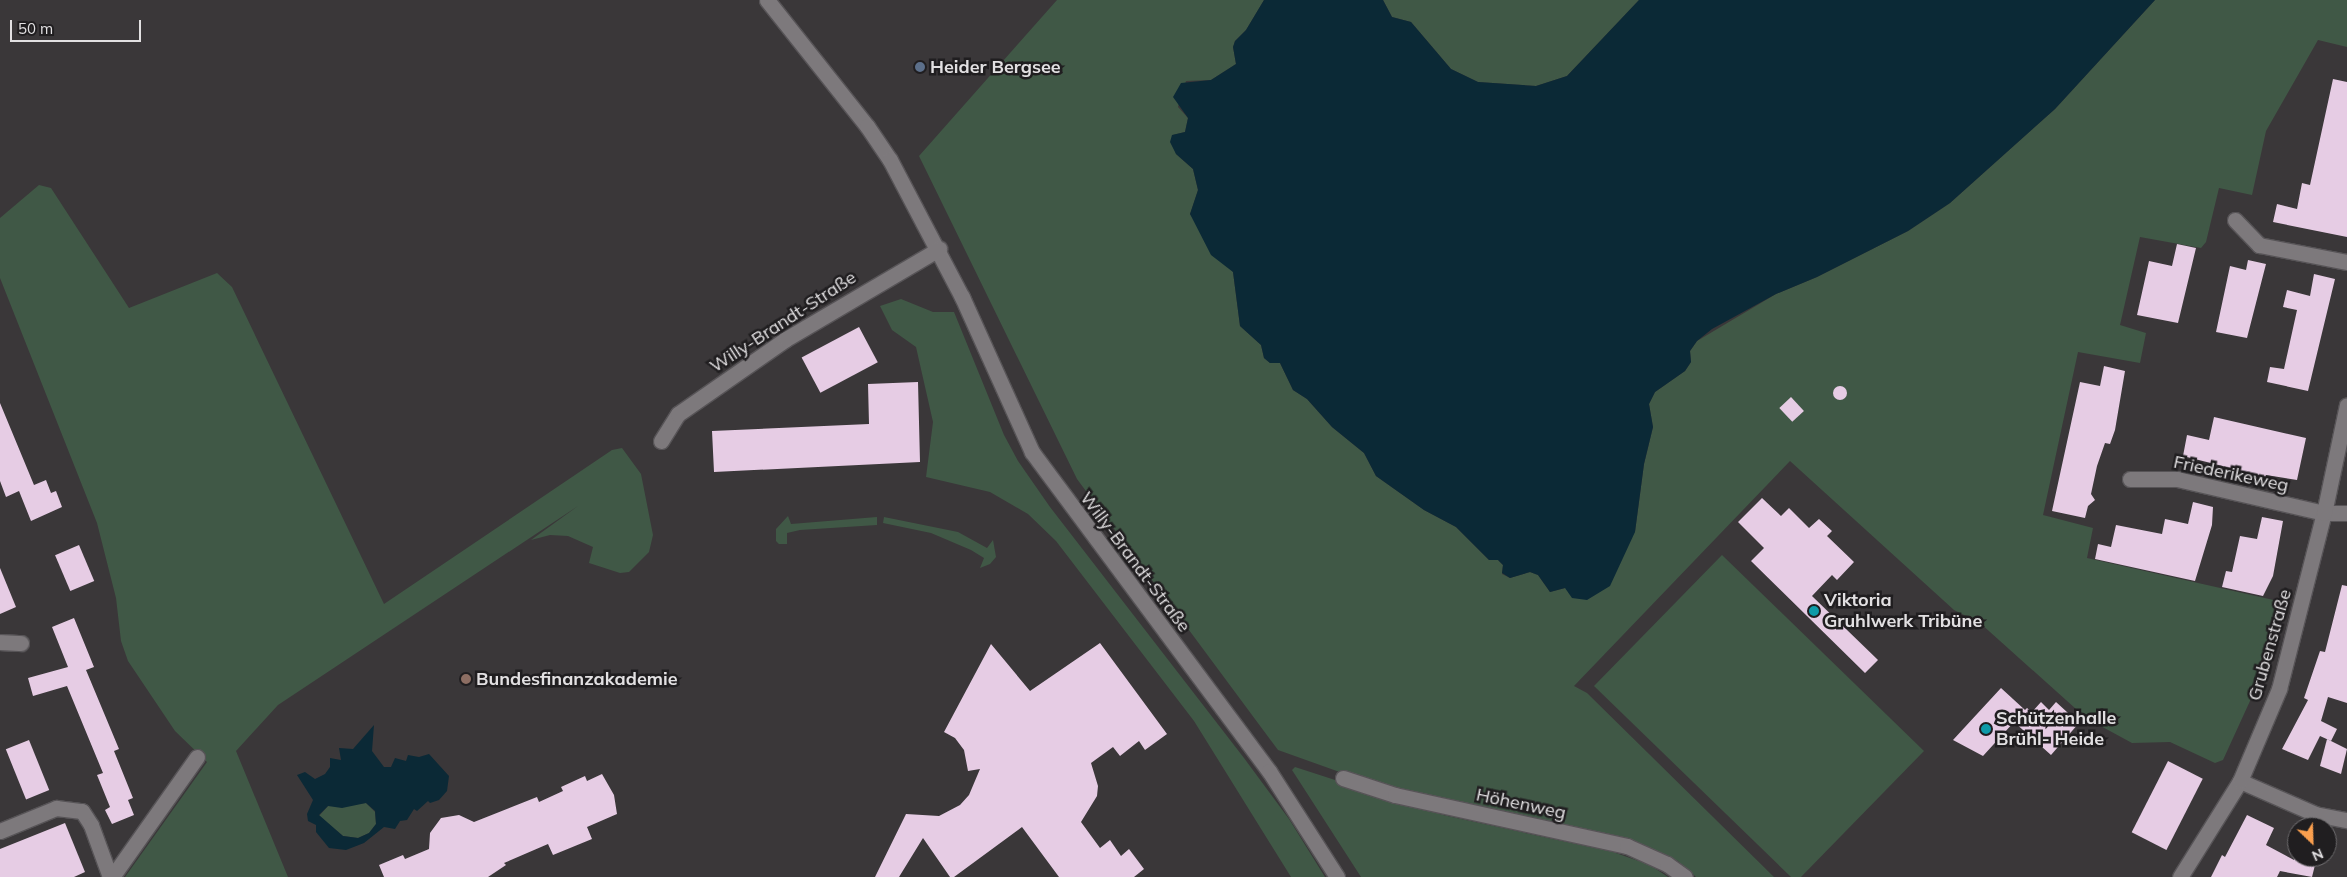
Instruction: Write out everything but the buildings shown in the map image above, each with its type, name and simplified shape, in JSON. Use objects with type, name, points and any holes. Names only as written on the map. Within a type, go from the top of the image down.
[{"type":"street","name":"Willy-Brandt-Straße","points":[[766,0],[867,126],[939,249],[1032,452],[1270,771],[1337,877]]},
{"type":"street","points":[[2235,220],[2259,245],[2347,262]]},
{"type":"street","name":"Willy-Brandt-Straße","points":[[661,441],[678,414],[763,355],[939,249]]},
{"type":"street","name":"Grubenstraße","points":[[2180,877],[2240,781],[2279,689],[2324,513],[2347,405]]},
{"type":"street","name":"Friederikeweg","points":[[2130,479],[2177,479],[2324,513],[2347,513]]},
{"type":"street","points":[[0,642],[21,643]]},
{"type":"street","points":[[111,877],[197,756]]},
{"type":"street","name":"Höhenweg","points":[[1343,778],[1423,802],[1627,846],[1667,864],[1685,877]]},
{"type":"street","points":[[2240,781],[2315,814],[2347,818]]},
{"type":"street","points":[[0,831],[56,808],[82,811],[91,825],[111,877]]},
{"type":"green space","points":[[1057,0],[1264,0],[1246,30],[1235,41],[1233,47],[1236,64],[1211,80],[1186,81],[1178,107],[1188,118],[1185,132],[1173,135],[1176,154],[1193,169],[1198,190],[1190,214],[1233,272],[1240,326],[1261,345],[1264,358],[1270,363],[1280,363],[1293,390],[1307,399],[1332,427],[1364,453],[1376,476],[1424,510],[1456,527],[1489,560],[1498,560],[1503,565],[1502,574],[1510,578],[1530,572],[1538,575],[1550,592],[1565,588],[1635,532],[1644,464],[1653,427],[1649,404],[1655,392],[1685,371],[1691,362],[1690,351],[1697,341],[1776,294],[1817,277],[1908,231],[1950,203],[2055,109],[2155,0],[2347,0],[2347,47],[2318,40],[2266,131],[2252,195],[2219,188],[2206,242],[2201,248],[2140,237],[2120,325],[2146,333],[2140,363],[2078,352],[2043,515],[2093,528],[2087,558],[2278,601],[2250,701],[2223,760],[2215,763],[2170,742],[2132,743],[2086,718],[1980,623],[1954,610],[1790,461],[1574,686],[1587,693],[1774,877],[1696,877],[1678,861],[1634,841],[1362,780],[1278,750],[1077,479],[919,156]]},
{"type":"green space","points":[[1383,0],[1639,0],[1567,76],[1536,86],[1478,82],[1451,69],[1411,22],[1392,17]]},
{"type":"green space","points":[[39,185],[51,188],[129,308],[217,273],[232,287],[384,604],[612,450],[622,448],[641,474],[653,535],[649,552],[629,572],[620,573],[589,563],[593,547],[568,536],[550,535],[531,540],[578,506],[278,705],[236,751],[288,877],[125,877],[207,762],[175,731],[128,661],[121,641],[116,598],[97,523],[0,278],[0,218]]},
{"type":"green space","points":[[901,299],[933,312],[954,312],[1004,435],[1018,461],[1050,507],[1244,758],[1289,819],[1325,877],[1291,877],[1194,721],[1056,541],[1028,514],[990,492],[926,477],[933,422],[916,347],[892,330],[880,306]]},
{"type":"green space","points":[[788,516],[791,524],[877,517],[877,525],[800,530],[787,533],[787,544],[779,544],[776,541],[776,529]]},
{"type":"green space","points":[[884,517],[958,532],[987,548],[993,540],[996,557],[990,564],[980,568],[984,558],[971,550],[931,533],[883,523]]},
{"type":"green space","points":[[1722,555],[1924,751],[1801,877],[1791,877],[1594,686]]},
{"type":"green space","points":[[1295,767],[1443,815],[1613,852],[1650,865],[1668,877],[1361,877],[1292,770]]},
{"type":"green space","points":[[366,803],[375,812],[376,824],[369,833],[358,838],[343,836],[319,816],[328,806]]},
{"type":"water","points":[[1264,0],[1383,0],[1392,17],[1411,22],[1451,69],[1478,82],[1536,86],[1567,76],[1639,0],[2155,0],[2055,109],[1950,203],[1908,231],[1817,277],[1776,294],[1712,329],[1697,341],[1690,351],[1691,362],[1685,371],[1655,392],[1649,404],[1653,427],[1644,464],[1635,532],[1610,586],[1587,600],[1572,598],[1565,588],[1550,592],[1538,575],[1530,572],[1510,578],[1502,573],[1503,565],[1498,560],[1489,560],[1456,527],[1424,510],[1376,476],[1364,453],[1332,427],[1307,399],[1293,390],[1280,363],[1270,363],[1264,358],[1261,345],[1240,326],[1233,272],[1211,255],[1190,214],[1198,190],[1193,169],[1176,154],[1170,142],[1172,135],[1185,132],[1188,118],[1173,97],[1181,83],[1211,80],[1236,64],[1233,47],[1235,41],[1246,30]]},
{"type":"water","points":[[374,725],[372,751],[384,767],[391,767],[395,758],[406,761],[408,755],[419,757],[429,754],[449,776],[447,791],[439,800],[430,803],[428,801],[417,811],[414,809],[407,820],[400,821],[395,829],[384,827],[364,843],[346,850],[329,848],[316,832],[316,825],[308,821],[307,814],[313,800],[297,775],[305,772],[315,779],[325,774],[330,767],[330,758],[341,760],[339,748],[353,749]],"holes":[[[366,803],[375,811],[376,824],[369,833],[358,838],[343,836],[319,815],[328,806],[342,808]]]},
{"type":"place","name":"Heider Bergsee","points":[[920,67]]},
{"type":"place","name":"Viktoria Gruhlwerk Tribüne","points":[[1814,611]]},
{"type":"place","name":"Bundesfinanzakademie","points":[[466,679]]},
{"type":"place","name":"Schützenhalle Brühl- Heide","points":[[1986,729]]}]
